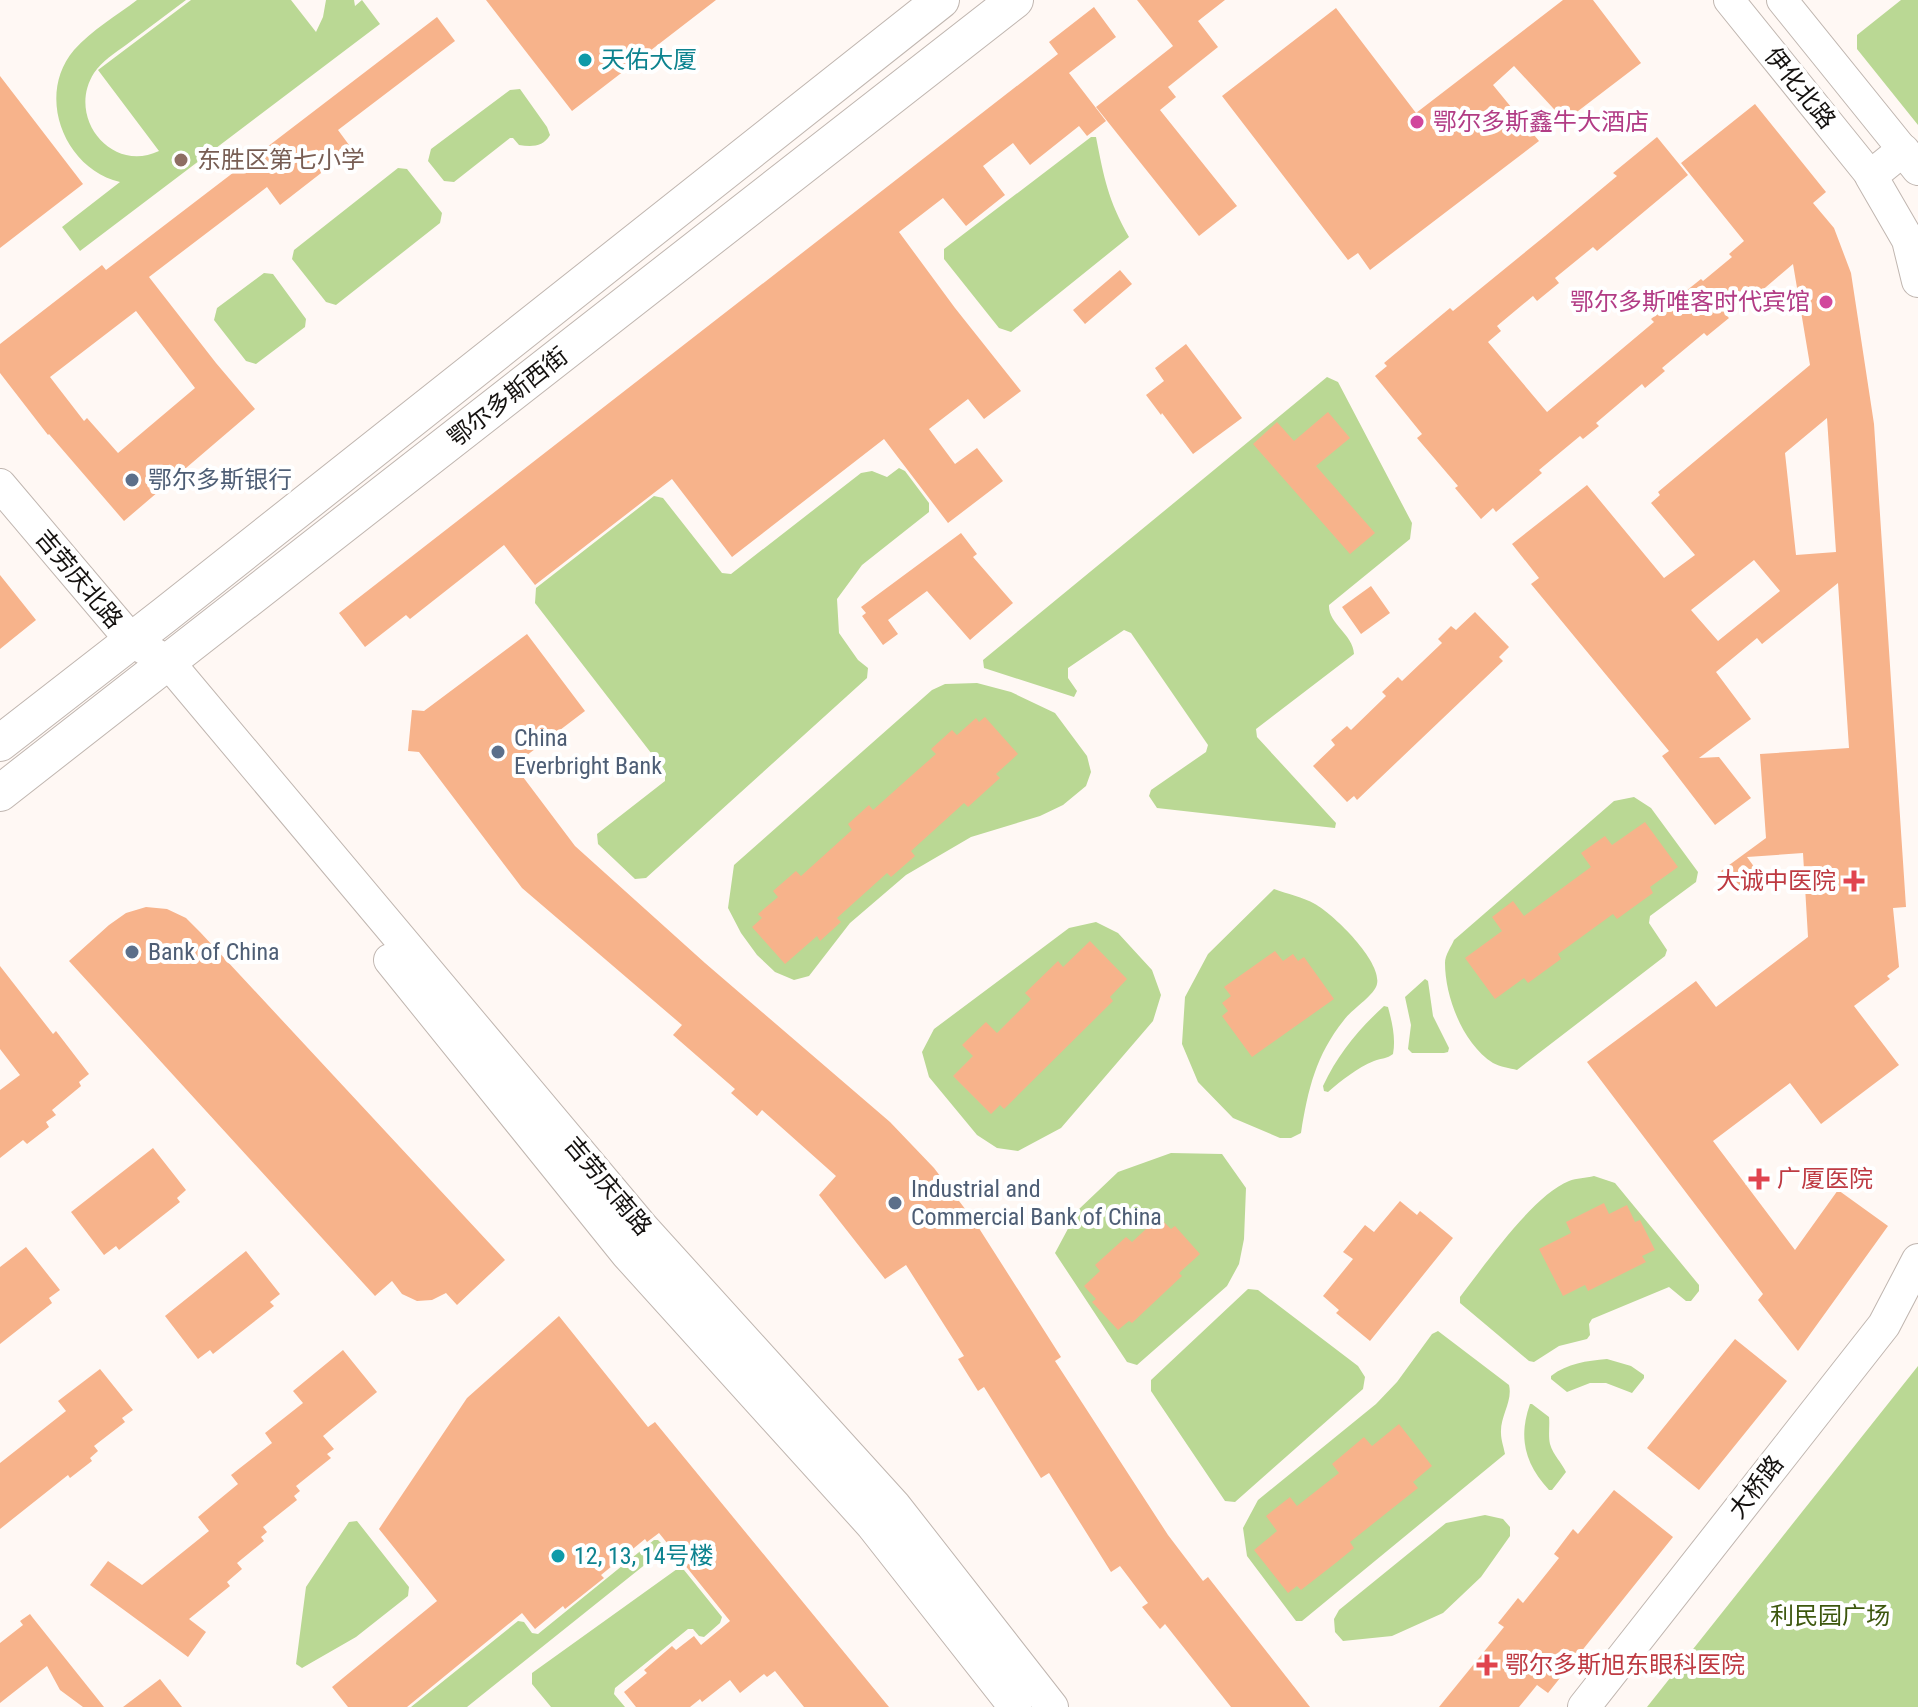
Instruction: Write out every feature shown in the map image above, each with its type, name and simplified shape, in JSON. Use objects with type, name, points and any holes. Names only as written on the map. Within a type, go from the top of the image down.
[{"type":"main road","name":"鄂尔多斯西街","points":[[0,743],[941,0]]},
{"type":"main road","name":"鄂尔多斯西街","points":[[0,793],[1015,0]]},
{"type":"main road","points":[[1910,160],[1871,176],[1908,240],[1918,281]]},
{"type":"main road","name":"吉劳庆北路","points":[[0,485],[132,641],[162,667]]},
{"type":"main road","name":"吉劳庆南路","points":[[162,667],[627,1254],[872,1525],[1015,1707]]},
{"type":"main road","name":"吉劳庆南路","points":[[162,667],[643,1228],[895,1506],[1052,1707]]},
{"type":"main road","name":"大桥路","points":[[1584,1707],[1884,1325],[1918,1260]]},
{"type":"street","name":"伊化北路","points":[[1729,0],[1871,176]]},
{"type":"street","name":"伊化北路","points":[[1782,0],[1910,160]]},
{"type":"green space","points":[[137,0],[186,0],[105,61],[94,73],[87,90],[86,107],[98,137],[110,148],[125,155],[141,156],[159,151],[98,70],[191,0],[291,0],[316,32],[326,0],[354,0],[355,6],[362,0],[380,24],[80,251],[62,227],[120,182],[84,162],[71,147],[57,109],[57,88],[63,68],[74,50]]},
{"type":"green space","points":[[1901,0],[1918,0],[1918,125],[1857,49],[1857,35]]},
{"type":"green space","points":[[520,89],[547,127],[550,135],[547,139],[541,144],[528,146],[519,145],[510,138],[454,182],[444,181],[428,161],[431,149],[510,90]]},
{"type":"green space","points":[[1091,137],[1096,137],[1108,188],[1129,237],[1011,332],[999,328],[944,259],[944,249]]},
{"type":"green space","points":[[398,168],[407,169],[442,213],[440,223],[336,305],[326,302],[292,259],[294,250]]},
{"type":"green space","points":[[264,273],[273,274],[306,319],[305,327],[256,364],[246,361],[214,320],[217,308]]},
{"type":"green space","points":[[1327,377],[1338,382],[1412,523],[1410,539],[1329,605],[1332,618],[1350,641],[1354,654],[1256,729],[1257,737],[1336,823],[1335,828],[1157,808],[1149,796],[1151,790],[1206,752],[1208,745],[1131,633],[1124,630],[1068,668],[1068,678],[1077,691],[1074,697],[984,668],[983,660]]},
{"type":"green space","points":[[899,468],[905,471],[929,503],[929,512],[862,565],[837,599],[839,633],[858,660],[868,668],[867,678],[646,878],[635,879],[598,844],[597,834],[665,781],[665,771],[535,603],[536,588],[654,496],[663,498],[722,573],[731,574],[861,473],[872,471],[887,477]]},
{"type":"green space","points":[[977,683],[1011,692],[1055,713],[1087,756],[1091,772],[1086,786],[1063,805],[1040,816],[971,837],[906,875],[850,923],[809,976],[794,980],[775,972],[757,955],[728,908],[734,865],[932,690],[945,684]]},
{"type":"green space","points":[[1634,797],[1651,808],[1698,872],[1696,882],[1650,916],[1649,923],[1667,950],[1665,956],[1517,1070],[1493,1063],[1473,1044],[1452,1005],[1445,963],[1454,940],[1614,801]]},
{"type":"green space","points":[[1274,889],[1310,902],[1333,917],[1355,939],[1377,974],[1375,988],[1344,1020],[1326,1046],[1310,1087],[1301,1133],[1291,1138],[1280,1138],[1233,1118],[1198,1082],[1182,1044],[1185,997],[1208,954]]},
{"type":"green space","points":[[1096,922],[1118,933],[1152,970],[1161,995],[1153,1021],[1061,1128],[1018,1151],[997,1148],[977,1135],[929,1077],[922,1052],[934,1029],[1069,928]]},
{"type":"green space","points":[[1425,979],[1428,981],[1433,1016],[1449,1048],[1448,1052],[1412,1053],[1408,1049],[1411,1025],[1405,997]]},
{"type":"green space","points":[[1384,1006],[1388,1007],[1392,1024],[1393,1054],[1362,1067],[1328,1092],[1324,1091],[1323,1086],[1342,1053]]},
{"type":"green space","points":[[1171,1153],[1222,1154],[1246,1188],[1244,1239],[1239,1264],[1227,1286],[1137,1365],[1127,1362],[1055,1253],[1078,1210],[1118,1172]]},
{"type":"green space","points":[[1594,1176],[1615,1183],[1699,1285],[1699,1291],[1691,1301],[1686,1301],[1669,1287],[1592,1319],[1587,1339],[1559,1346],[1534,1362],[1529,1361],[1460,1303],[1460,1297],[1510,1233],[1540,1201],[1569,1181]]},
{"type":"green space","points":[[1248,1289],[1258,1290],[1358,1366],[1365,1377],[1363,1389],[1235,1502],[1225,1501],[1151,1391],[1151,1380]]},
{"type":"green space","points":[[1438,1331],[1509,1385],[1501,1427],[1505,1454],[1302,1621],[1296,1621],[1247,1556],[1243,1528],[1258,1500],[1376,1404],[1397,1382],[1432,1334]]},
{"type":"green space","points":[[1607,1359],[1631,1366],[1644,1375],[1632,1393],[1606,1383],[1590,1383],[1567,1392],[1551,1379],[1551,1376],[1571,1365]]},
{"type":"green space","name":"利民园广场","points":[[1918,1366],[1918,1707],[1647,1707]]},
{"type":"green space","points":[[1530,1404],[1549,1417],[1550,1444],[1566,1472],[1552,1490],[1534,1470],[1526,1450],[1526,1416]]},
{"type":"green space","points":[[1485,1515],[1503,1519],[1510,1527],[1510,1536],[1481,1577],[1443,1613],[1392,1636],[1343,1641],[1335,1632],[1334,1619],[1339,1610],[1446,1523]]},
{"type":"green space","points":[[357,1521],[409,1587],[408,1596],[356,1637],[302,1668],[296,1664],[306,1587],[349,1522]]},
{"type":"green space","points":[[654,1540],[663,1545],[662,1551],[467,1707],[411,1707],[518,1621],[524,1622],[532,1633],[538,1634]]},
{"type":"green space","points":[[677,1569],[684,1570],[722,1617],[720,1623],[704,1637],[688,1629],[615,1688],[614,1694],[625,1707],[551,1707],[532,1684],[532,1673]]},
{"type":"building","name":"天佑大厦","points":[[486,0],[716,0],[572,111]]},
{"type":"building","points":[[1137,0],[1225,0],[1198,21],[1218,47],[1168,87],[1176,97],[1160,110],[1237,206],[1199,236],[1096,107],[1173,46]]},
{"type":"building","points":[[1563,0],[1593,0],[1641,63],[1565,121],[1514,66],[1493,85],[1539,141],[1370,270],[1358,253],[1348,260],[1222,96],[1336,8],[1416,113]]},
{"type":"building","points":[[1094,7],[1116,37],[1069,73],[1106,121],[1087,136],[1079,126],[1030,165],[1013,143],[983,166],[1005,195],[966,226],[943,198],[899,232],[1021,391],[984,419],[968,399],[929,429],[955,464],[977,448],[1003,481],[948,523],[884,439],[732,557],[672,479],[535,585],[504,545],[410,619],[406,615],[365,647],[339,613],[1058,54],[1049,42]]},
{"type":"building","points":[[437,17],[455,41],[338,130],[352,149],[280,205],[267,187],[149,277],[255,409],[124,521],[48,435],[0,373],[0,344],[102,265],[106,270]],"holes":[[[136,311],[195,388],[118,453],[87,418],[84,421],[50,377]]]},
{"type":"building","points":[[0,76],[83,184],[0,248]]},
{"type":"building","points":[[1755,104],[1826,192],[1813,203],[1834,228],[1851,273],[1874,424],[1906,907],[1893,908],[1899,967],[1887,976],[1890,979],[1854,1006],[1899,1065],[1821,1124],[1790,1083],[1713,1141],[1795,1250],[1838,1190],[1888,1226],[1798,1351],[1758,1300],[1763,1294],[1587,1062],[1696,981],[1716,1007],[1808,937],[1803,853],[1747,857],[1760,875],[1737,892],[1721,871],[1766,838],[1760,754],[1849,748],[1838,583],[1762,644],[1757,638],[1716,672],[1751,719],[1699,758],[1719,757],[1751,798],[1715,825],[1662,756],[1669,751],[1531,584],[1539,578],[1512,544],[1587,485],[1664,578],[1695,555],[1651,503],[1660,495],[1658,492],[1810,365],[1793,264],[1759,293],[1756,290],[1726,315],[1729,318],[1707,336],[1704,333],[1662,368],[1665,371],[1645,388],[1642,384],[1596,423],[1599,426],[1583,439],[1580,436],[1539,470],[1542,473],[1496,512],[1493,508],[1481,519],[1455,488],[1458,486],[1417,438],[1422,434],[1375,376],[1387,366],[1384,363],[1545,236],[1617,176],[1613,173],[1657,137],[1688,175],[1597,251],[1593,247],[1555,278],[1559,283],[1537,301],[1533,296],[1497,326],[1501,331],[1488,342],[1547,412],[1654,322],[1651,319],[1732,257],[1729,254],[1744,241],[1681,163]],"holes":[[[1827,418],[1836,552],[1796,555],[1785,453]],[[1754,560],[1780,591],[1718,641],[1691,610]]]},
{"type":"building","points":[[1120,270],[1132,284],[1085,324],[1073,310]]},
{"type":"building","points":[[1186,344],[1242,418],[1193,454],[1146,395],[1164,381],[1155,368]]},
{"type":"building","points":[[1328,412],[1350,438],[1316,466],[1375,533],[1350,554],[1253,444],[1277,422],[1294,441]]},
{"type":"building","points":[[961,533],[977,554],[973,557],[1013,603],[970,640],[927,591],[888,620],[898,634],[883,645],[862,616],[866,613],[861,607]]},
{"type":"building","points":[[0,575],[36,620],[0,649]]},
{"type":"building","points":[[1371,586],[1390,613],[1361,634],[1342,607]]},
{"type":"building","points":[[1475,612],[1509,647],[1499,657],[1503,661],[1357,800],[1354,796],[1347,802],[1313,766],[1335,745],[1331,740],[1347,726],[1351,730],[1386,696],[1382,692],[1398,677],[1402,681],[1442,643],[1438,639],[1451,626],[1456,630]]},
{"type":"building","points":[[527,634],[585,711],[514,765],[575,846],[890,1122],[934,1168],[975,1222],[1061,1357],[1055,1361],[1168,1535],[1203,1581],[1208,1577],[1310,1707],[1231,1707],[1165,1624],[1160,1629],[1142,1607],[1148,1603],[1120,1566],[1111,1572],[1049,1473],[1041,1478],[984,1387],[978,1391],[958,1359],[964,1356],[906,1265],[885,1279],[819,1195],[836,1176],[762,1110],[757,1116],[731,1093],[735,1089],[673,1035],[682,1025],[522,888],[419,752],[408,751],[412,710],[424,711]]},
{"type":"building","points":[[985,717],[1018,754],[996,774],[1000,778],[968,807],[964,803],[911,851],[915,856],[891,877],[887,873],[837,918],[841,922],[820,941],[817,936],[785,964],[752,927],[762,918],[758,914],[778,897],[773,891],[796,871],[801,876],[852,830],[848,824],[869,805],[873,810],[936,754],[931,749],[952,730],[957,735],[976,718],[979,722]]},
{"type":"building","points":[[1645,822],[1678,867],[1650,887],[1653,893],[1617,919],[1613,914],[1558,954],[1561,959],[1528,983],[1524,978],[1495,999],[1465,958],[1502,931],[1492,917],[1513,901],[1524,916],[1591,867],[1581,853],[1605,836],[1612,845]]},
{"type":"building","points":[[146,907],[167,909],[186,918],[505,1260],[457,1305],[446,1293],[432,1300],[417,1301],[402,1294],[392,1281],[375,1296],[69,961],[126,913]]},
{"type":"building","points":[[1090,941],[1127,979],[1110,997],[1113,1001],[1004,1109],[1000,1105],[991,1114],[953,1076],[973,1056],[962,1045],[986,1022],[997,1033],[1031,999],[1025,993],[1058,961],[1063,967]]},
{"type":"building","points":[[1275,951],[1283,961],[1293,954],[1298,961],[1304,957],[1334,999],[1252,1057],[1222,1016],[1228,1011],[1222,1003],[1231,996],[1224,987]]},
{"type":"building","points":[[0,966],[89,1074],[79,1082],[81,1086],[52,1110],[56,1115],[46,1122],[49,1127],[27,1144],[23,1140],[0,1158],[0,1090],[20,1075],[0,1049]]},
{"type":"building","points":[[153,1148],[186,1190],[177,1198],[180,1202],[119,1250],[116,1246],[104,1255],[71,1212]]},
{"type":"building","points":[[1400,1201],[1417,1215],[1420,1211],[1453,1238],[1370,1341],[1336,1313],[1339,1310],[1323,1296],[1353,1259],[1343,1252],[1365,1225],[1374,1232]]},
{"type":"building","points":[[1604,1203],[1609,1214],[1627,1205],[1635,1222],[1640,1220],[1655,1250],[1642,1256],[1646,1262],[1588,1291],[1585,1285],[1563,1296],[1539,1249],[1571,1233],[1566,1222]]},
{"type":"building","points":[[1159,1217],[1171,1229],[1175,1226],[1200,1254],[1179,1273],[1182,1276],[1132,1323],[1129,1321],[1118,1330],[1092,1302],[1096,1299],[1084,1286],[1100,1271],[1095,1265],[1126,1237],[1132,1242]]},
{"type":"building","points":[[26,1247],[60,1290],[49,1298],[52,1303],[0,1344],[0,1267]]},
{"type":"building","points":[[246,1251],[280,1294],[270,1302],[274,1306],[213,1354],[210,1350],[198,1359],[165,1316]]},
{"type":"building","name":"12, 13, 14号楼","points":[[559,1316],[648,1427],[655,1422],[889,1707],[804,1707],[775,1671],[767,1677],[764,1674],[740,1693],[730,1680],[702,1702],[700,1699],[690,1707],[636,1707],[624,1692],[647,1673],[644,1670],[672,1646],[676,1650],[694,1636],[701,1645],[730,1621],[659,1533],[647,1542],[645,1539],[601,1575],[604,1578],[535,1629],[522,1613],[407,1707],[348,1707],[332,1687],[437,1601],[379,1529],[467,1398]]},
{"type":"building","points":[[1735,1339],[1787,1381],[1699,1490],[1647,1448]]},
{"type":"building","points":[[343,1350],[377,1392],[323,1436],[334,1449],[327,1454],[331,1458],[296,1486],[300,1491],[294,1496],[297,1500],[263,1527],[267,1532],[261,1537],[264,1541],[237,1563],[242,1569],[227,1582],[230,1586],[189,1619],[206,1632],[188,1657],[90,1585],[108,1561],[142,1585],[209,1531],[198,1517],[238,1484],[231,1475],[272,1443],[265,1433],[303,1403],[293,1391]]},
{"type":"building","points":[[100,1369],[133,1410],[122,1418],[125,1422],[94,1446],[98,1451],[90,1458],[92,1461],[70,1478],[68,1475],[0,1529],[0,1463],[66,1411],[58,1401]]},
{"type":"building","points":[[1399,1424],[1432,1466],[1413,1482],[1418,1488],[1350,1542],[1354,1548],[1337,1562],[1301,1590],[1297,1586],[1288,1593],[1254,1550],[1277,1531],[1266,1516],[1290,1497],[1297,1506],[1339,1473],[1332,1464],[1364,1437],[1372,1446]]},
{"type":"building","points":[[1614,1490],[1673,1537],[1548,1693],[1537,1685],[1519,1707],[1439,1707],[1504,1627],[1498,1623],[1518,1598],[1523,1603],[1559,1558],[1554,1554],[1573,1529],[1578,1534]]},
{"type":"building","points":[[30,1614],[104,1707],[83,1707],[60,1690],[47,1666],[0,1703],[0,1643],[23,1625],[20,1621]]},
{"type":"building","points":[[160,1679],[182,1707],[123,1707]]},
{"type":"place","name":"天佑大厦","points":[[585,60]]},
{"type":"place","name":"鄂尔多斯鑫牛大酒店","points":[[1417,122]]},
{"type":"place","name":"东胜区第七小学","points":[[181,160]]},
{"type":"place","name":"鄂尔多斯唯客时代宾馆","points":[[1826,302]]},
{"type":"place","name":"鄂尔多斯银行","points":[[132,480]]},
{"type":"place","name":"China Everbright Bank","points":[[498,752]]},
{"type":"place","name":"大诚中医院","points":[[1854,881]]},
{"type":"place","name":"Bank of China","points":[[132,952]]},
{"type":"place","name":"广厦医院","points":[[1759,1179]]},
{"type":"place","name":"Industrial and Commercial Bank of China","points":[[895,1203]]},
{"type":"place","name":"12, 13, 14号楼","points":[[558,1556]]},
{"type":"place","name":"鄂尔多斯旭东眼科医院","points":[[1487,1665]]}]
